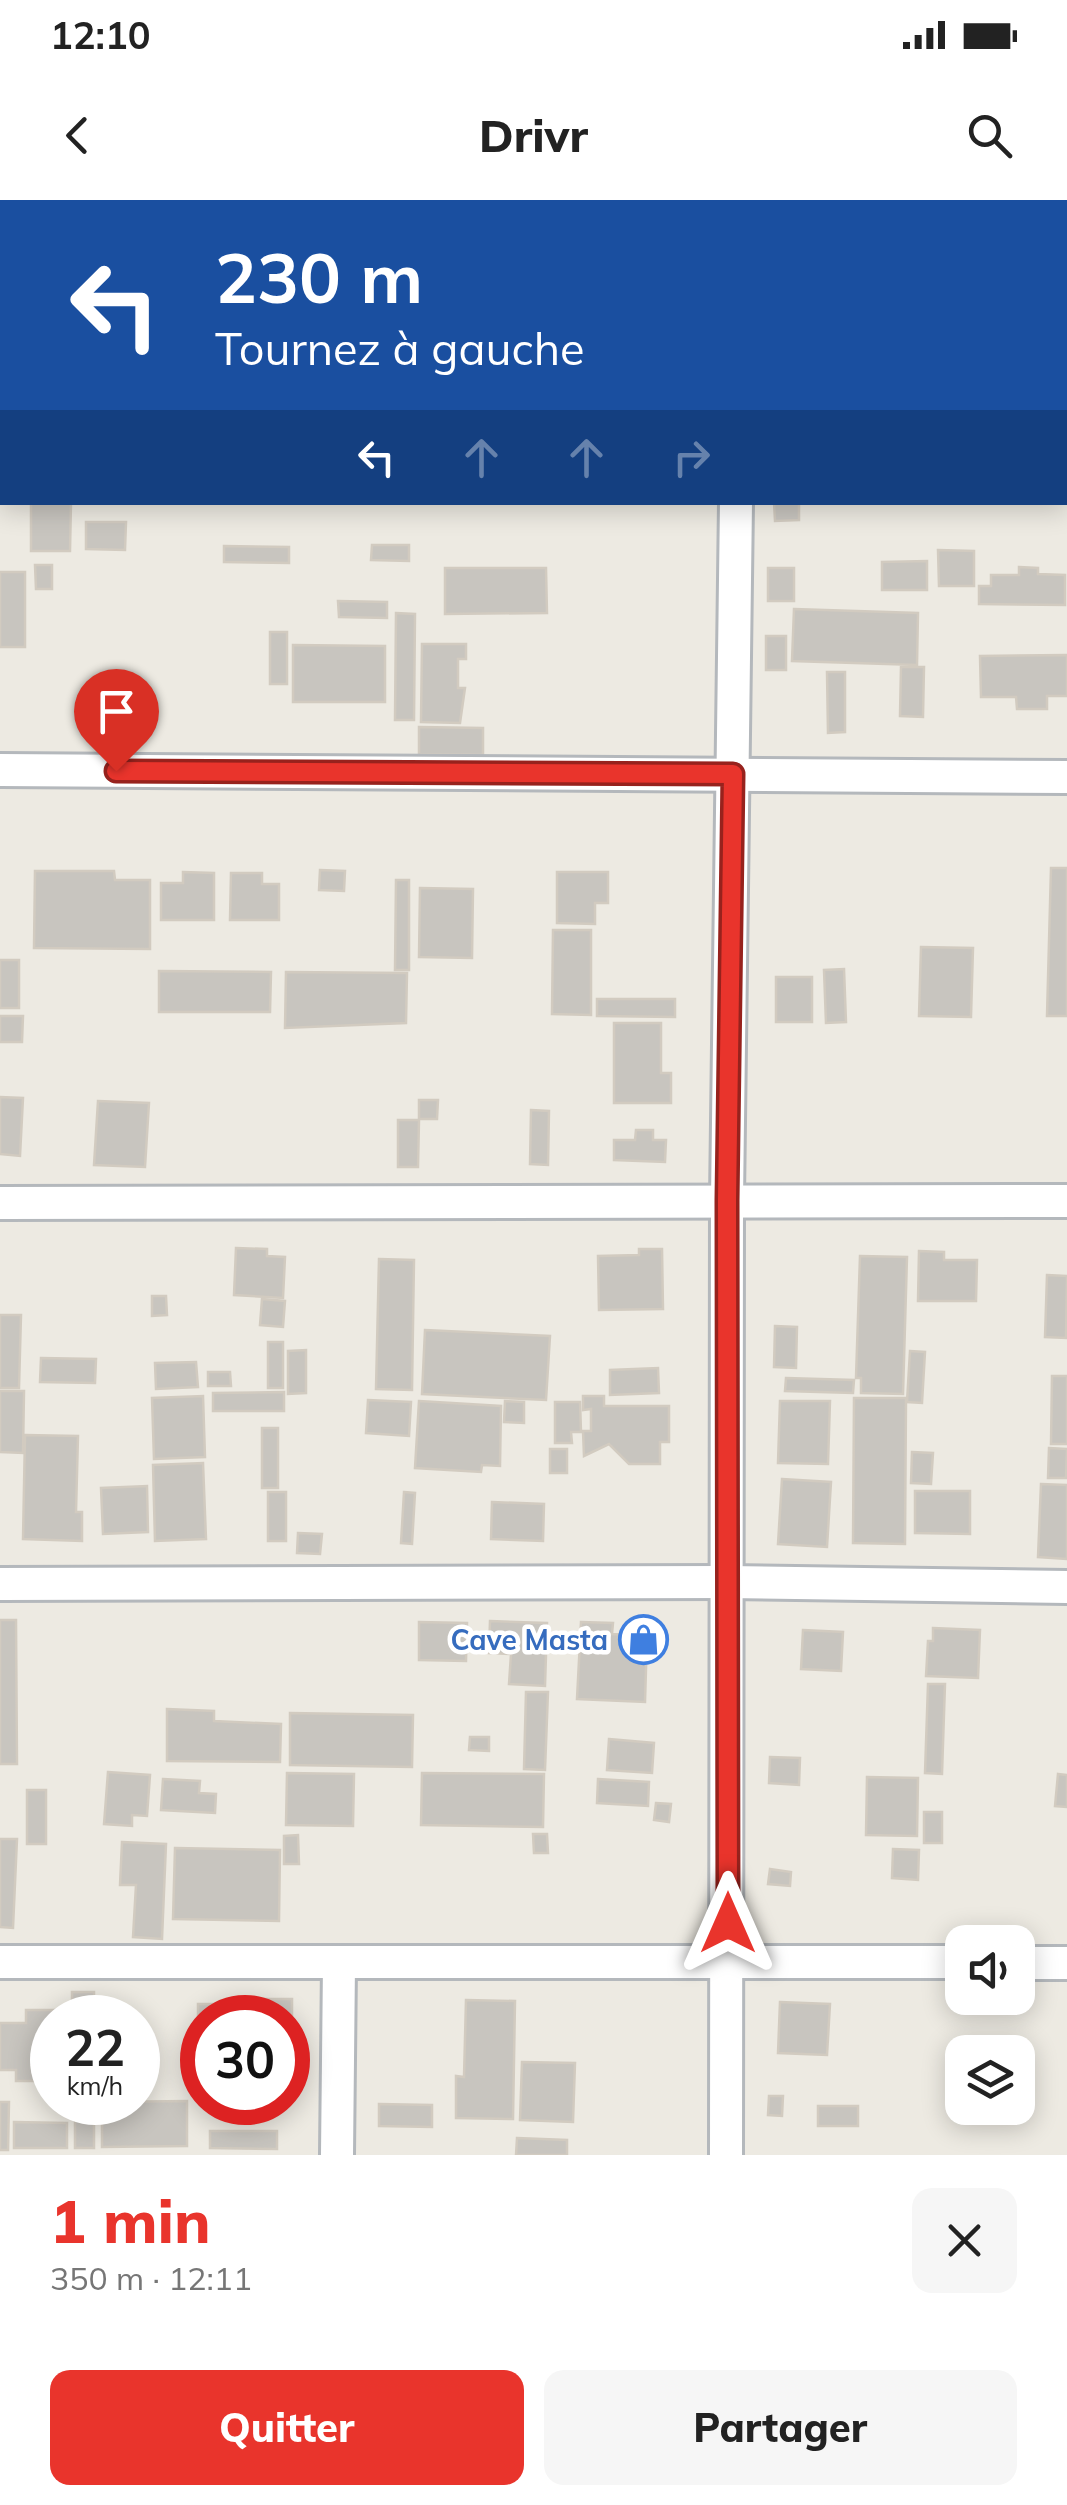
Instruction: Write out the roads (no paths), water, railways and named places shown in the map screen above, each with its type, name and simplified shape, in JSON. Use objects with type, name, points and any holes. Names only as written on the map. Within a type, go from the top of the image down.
[{"type":"street","points":[[726,2155],[727,1200],[736,505]]},
{"type":"street","points":[[0,770],[1067,777]]},
{"type":"street","points":[[0,1204],[1067,1202]]},
{"type":"street","points":[[0,1584],[728,1582],[1067,1588]]},
{"type":"street","points":[[0,1962],[945,1962]]},
{"type":"street","points":[[1035,1962],[1067,1963]]},
{"type":"street","points":[[337,2155],[339,1964]]},
{"type":"place","name":"Cave Masta","points":[[643,1639]]}]
